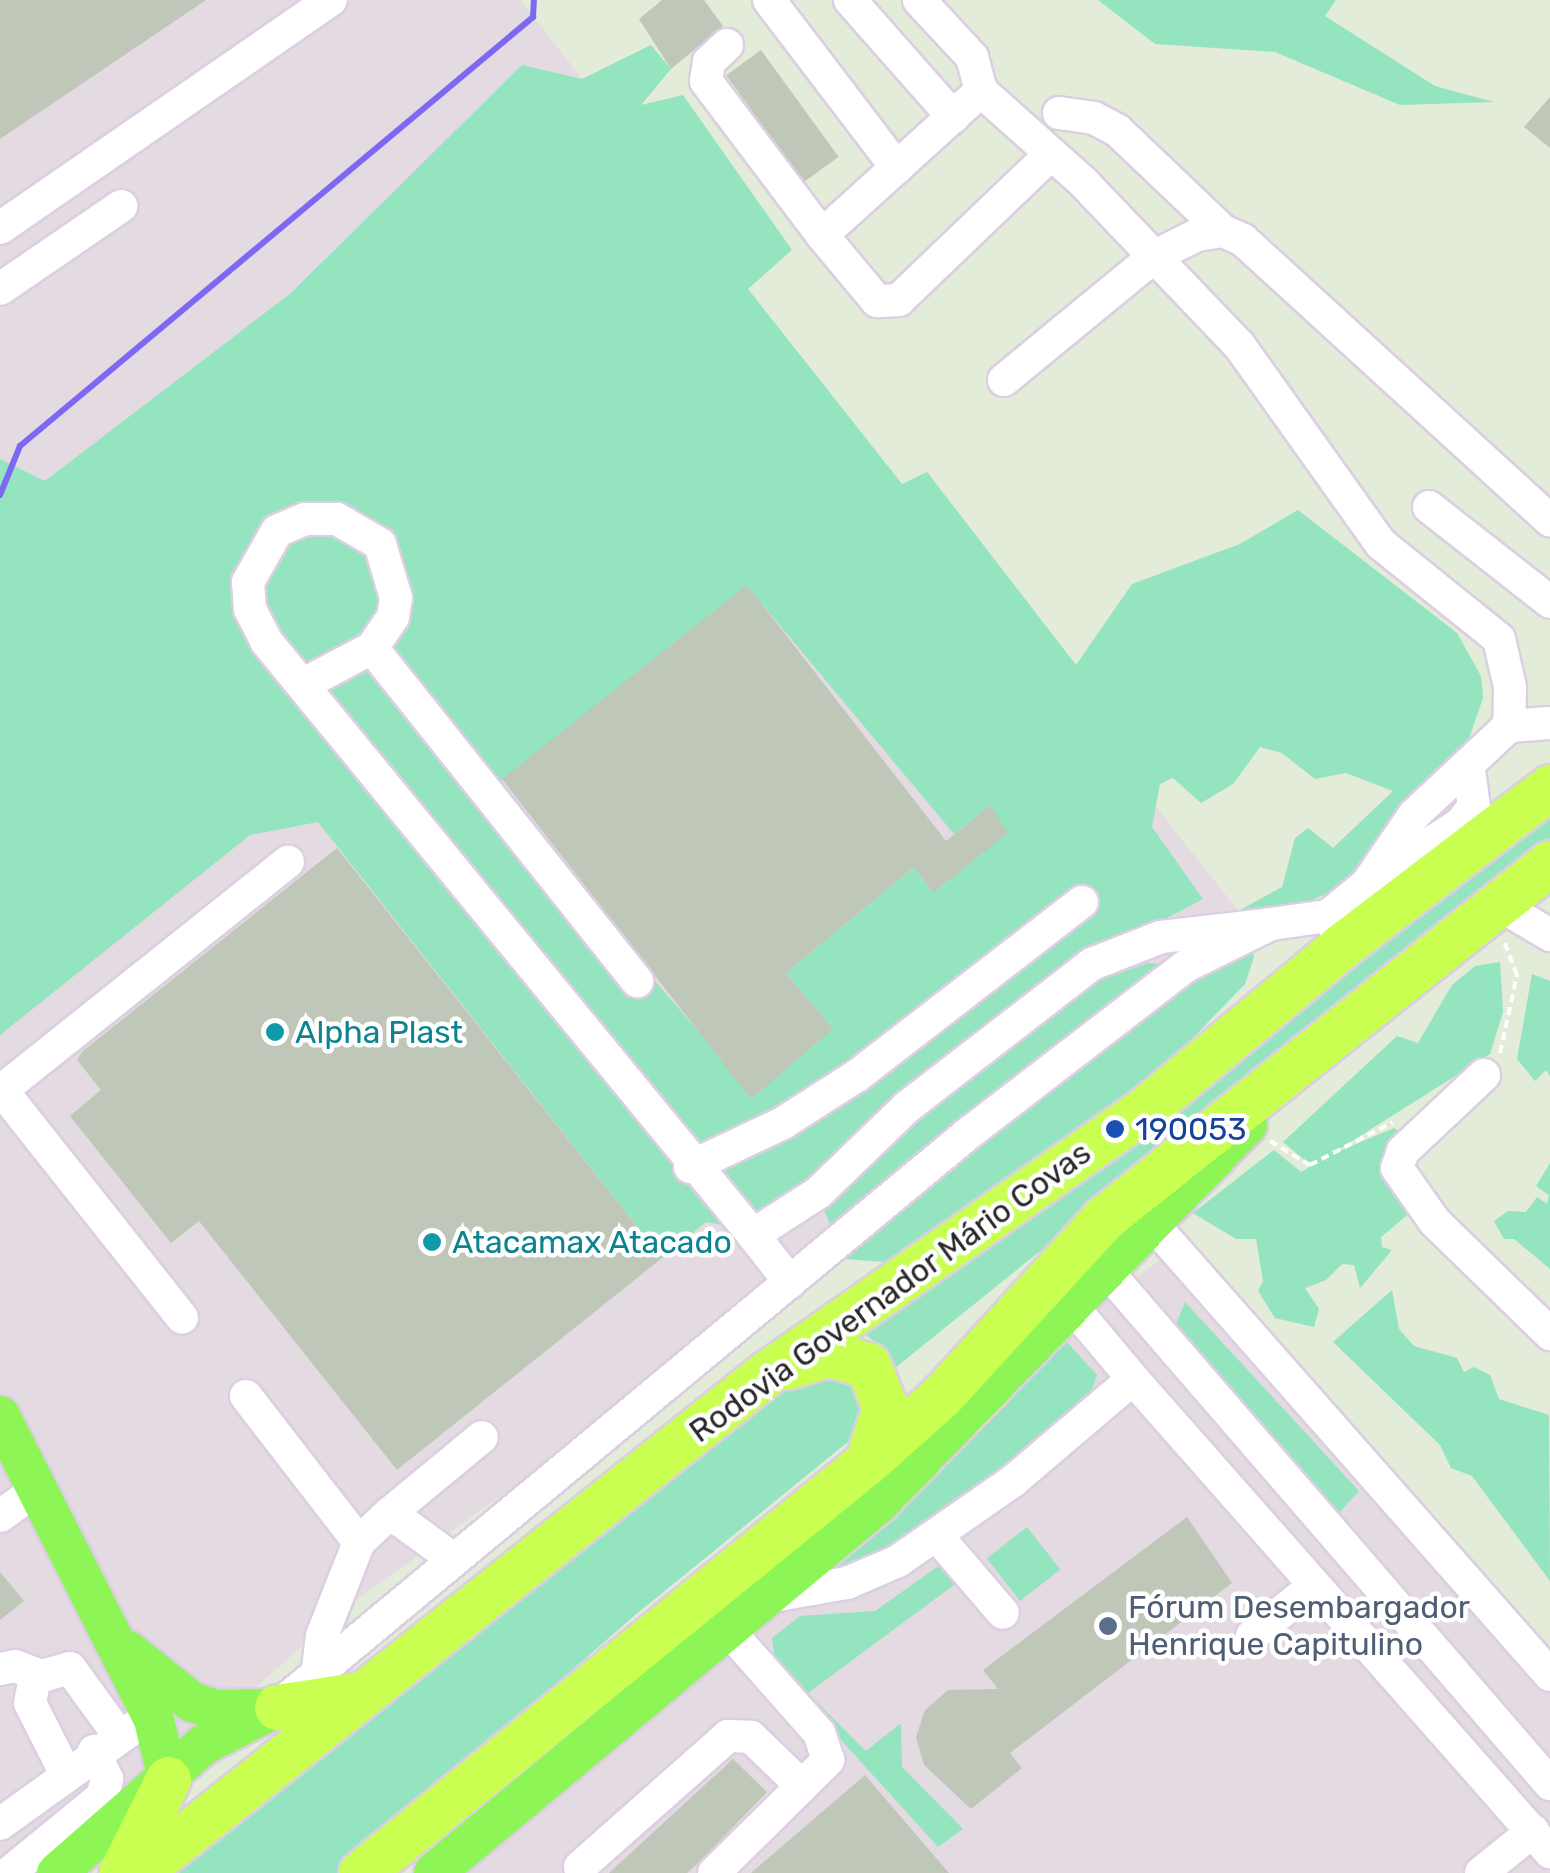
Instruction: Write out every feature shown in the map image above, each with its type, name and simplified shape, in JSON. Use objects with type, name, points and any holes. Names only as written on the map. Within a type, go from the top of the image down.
[{"type":"highway","name":"Rodovia Governador Mário Covas","points":[[138,1873],[767,1373],[1143,1112],[1336,930],[1550,788]]},
{"type":"highway","name":"Rodovia Governador Mário Covas","points":[[361,1873],[867,1462],[941,1396],[1070,1250],[1550,863]]},
{"type":"highway","points":[[767,1373],[828,1354],[868,1365],[885,1407],[867,1462]]},
{"type":"highway","points":[[277,1706],[364,1694]]},
{"type":"highway","points":[[121,1873],[168,1778]]},
{"type":"main road","points":[[434,1873],[772,1596],[923,1461],[1157,1214],[1247,1126],[1315,1049]]},
{"type":"main road","points":[[0,1416],[114,1638],[122,1735],[168,1778]]},
{"type":"main road","points":[[114,1638],[192,1702],[234,1712],[277,1706]]},
{"type":"main road","points":[[57,1873],[211,1740],[277,1706]]},
{"type":"street","points":[[0,228],[331,0]]},
{"type":"street","points":[[769,0],[897,168]]},
{"type":"street","points":[[850,0],[953,116]]},
{"type":"street","points":[[919,0],[972,56],[981,91],[1155,256],[1238,345],[1380,544],[1499,639],[1510,687],[1508,726]]},
{"type":"street","points":[[727,44],[709,62],[706,81],[876,301],[900,300],[1051,154]]},
{"type":"street","points":[[822,235],[981,91]]},
{"type":"street","points":[[1059,113],[1094,118],[1118,131],[1223,231],[1242,240],[1550,520]]},
{"type":"street","points":[[0,289],[120,206]]},
{"type":"street","points":[[1004,380],[1155,256],[1197,234],[1223,231]]},
{"type":"street","points":[[1429,507],[1550,602]]},
{"type":"street","points":[[304,684],[372,648],[393,617],[396,598],[380,544],[337,519],[292,523],[261,551],[247,594],[266,641],[690,1167],[790,1282]]},
{"type":"street","points":[[372,648],[637,981]]},
{"type":"street","points":[[753,1235],[818,1193],[906,1106],[1092,964],[1160,938],[1271,924],[1336,930],[1367,884],[1460,824],[1474,807],[1468,764],[1508,726],[1550,723]]},
{"type":"street","points":[[182,1318],[1,1089],[288,862]]},
{"type":"street","points":[[690,1167],[782,1123],[858,1075],[1082,902]]},
{"type":"street","points":[[1493,908],[1550,935]]},
{"type":"street","points":[[277,1706],[849,1232],[1186,966],[1271,924]]},
{"type":"street","points":[[1484,1075],[1400,1155],[1398,1173],[1436,1222],[1550,1334]]},
{"type":"street","points":[[818,1193],[849,1232]]},
{"type":"street","points":[[1157,1214],[1550,1658]]},
{"type":"street","points":[[1157,1214],[1550,1675]]},
{"type":"street","points":[[1105,1269],[1550,1784]]},
{"type":"street","points":[[1071,1305],[1311,1588],[1542,1842],[1481,1873]]},
{"type":"street","points":[[772,1596],[865,1578],[944,1531],[1133,1379]]},
{"type":"street","points":[[246,1396],[359,1542]]},
{"type":"street","points":[[318,1672],[322,1636],[359,1542],[482,1437]]},
{"type":"street","points":[[0,1516],[38,1489]]},
{"type":"street","points":[[390,1513],[452,1558]]},
{"type":"street","points":[[944,1531],[1009,1609]]},
{"type":"street","points":[[1252,1636],[1311,1588]]},
{"type":"street","points":[[714,1873],[828,1760],[825,1741],[730,1630]]},
{"type":"street","points":[[0,1669],[15,1666],[39,1676],[70,1668],[122,1735]]},
{"type":"street","points":[[39,1676],[28,1696],[64,1772]]},
{"type":"street","points":[[0,1824],[64,1772],[122,1735]]},
{"type":"street","points":[[9,1873],[102,1797],[122,1735]]},
{"type":"street","points":[[580,1868],[728,1736],[750,1737],[802,1786]]},
{"type":"path","points":[[1484,1075],[1508,1035],[1517,975],[1493,908]]},
{"type":"path","points":[[1247,1126],[1310,1165],[1397,1120]]},
{"type":"shaded area","points":[[0,0],[520,0],[1250,926],[830,1258],[344,1609],[46,1873],[0,1873]]},
{"type":"shaded area","points":[[1180,1245],[1550,1677],[1550,1873],[448,1873],[1069,1328]]},
{"type":"green space","points":[[1098,0],[1336,0],[1325,16],[1435,86],[1494,102],[1400,105],[1275,52],[1155,44]]},
{"type":"green space","points":[[651,45],[671,69],[641,105],[683,95],[792,250],[748,289],[902,484],[927,472],[1076,665],[1132,584],[1240,544],[1298,510],[1457,633],[1481,676],[1483,698],[1464,753],[1342,887],[1250,927],[1254,957],[1245,984],[1107,1127],[884,1262],[831,1258],[1249,925],[1238,911],[1282,887],[1295,838],[1308,828],[1333,848],[1393,791],[1346,773],[1315,779],[1282,753],[1260,747],[1233,784],[1201,803],[1173,778],[1160,784],[1152,827],[1203,899],[1167,918],[752,1230],[706,1222],[662,1258],[318,822],[250,835],[0,1035],[0,459],[45,481],[291,293],[522,65],[582,79]],"holes":[[[747,586],[954,834],[990,805],[1007,833],[933,893],[914,867],[786,973],[833,1029],[704,1038],[491,789]]]},
{"type":"green space","points":[[1550,814],[1550,840],[895,1368],[885,1349],[867,1336],[841,1332],[1176,1110]]},
{"type":"green space","points":[[1500,962],[1503,1012],[1490,1054],[1330,1155],[1394,1128],[1406,1135],[1411,1212],[1381,1237],[1382,1247],[1392,1250],[1360,1288],[1354,1265],[1342,1264],[1326,1280],[1305,1288],[1319,1309],[1314,1327],[1275,1318],[1258,1291],[1263,1281],[1256,1239],[1236,1239],[1193,1213],[1274,1150],[1301,1172],[1318,1162],[1307,1162],[1283,1142],[1397,1036],[1418,1043],[1452,985],[1475,966]]},
{"type":"green space","points":[[1148,963],[1182,966],[832,1228],[823,1208],[885,1140],[1080,987]]},
{"type":"green space","points":[[1532,974],[1550,981],[1550,1076],[1546,1070],[1535,1081],[1517,1059]]},
{"type":"green space","points":[[1550,1163],[1550,1269],[1514,1239],[1504,1239],[1494,1221],[1508,1211],[1526,1212],[1537,1197],[1547,1204],[1549,1195],[1536,1186]]},
{"type":"green space","points":[[1392,1290],[1399,1329],[1414,1346],[1457,1358],[1464,1372],[1474,1367],[1490,1375],[1499,1399],[1549,1415],[1550,1581],[1472,1476],[1451,1468],[1440,1445],[1333,1342]]},
{"type":"green space","points":[[1185,1302],[1359,1491],[1323,1530],[1175,1327]]},
{"type":"green space","points":[[1067,1342],[1097,1375],[1086,1407],[891,1561],[810,1582]]},
{"type":"green space","points":[[797,1371],[845,1378],[859,1392],[865,1428],[634,1616],[339,1873],[165,1873]]},
{"type":"green space","points":[[1027,1527],[1060,1570],[1020,1601],[987,1558]]},
{"type":"green space","points":[[947,1560],[962,1579],[808,1693],[866,1751],[901,1723],[902,1767],[963,1829],[938,1847],[776,1668],[772,1638],[800,1616],[875,1611]]},
{"type":"building","points":[[0,0],[206,0],[0,139]]},
{"type":"building","points":[[662,0],[704,0],[723,26],[671,69],[639,19]]},
{"type":"building","points":[[761,50],[839,157],[804,182],[726,75]]},
{"type":"building","points":[[1550,97],[1550,148],[1524,127]]},
{"type":"building","points":[[747,585],[946,841],[990,805],[1008,833],[933,893],[914,867],[786,973],[833,1029],[751,1099],[502,779]]},
{"type":"building","points":[[337,848],[662,1258],[397,1470],[199,1221],[171,1243],[70,1116],[101,1090],[77,1060],[83,1051]]},
{"type":"building","name":"Fórum Desembargador Henrique Capitulino","points":[[1187,1517],[1232,1583],[1010,1753],[1022,1768],[971,1809],[924,1765],[916,1737],[925,1710],[948,1690],[998,1689],[983,1670]]},
{"type":"building","points":[[0,1572],[24,1601],[0,1620]]},
{"type":"building","points":[[733,1759],[767,1792],[696,1865],[687,1873],[609,1873]]},
{"type":"building","points":[[865,1775],[949,1873],[751,1873]]},
{"type":"waterway","points":[[0,495],[20,446],[533,17],[534,0]]},
{"type":"place","name":"Alpha Plast","points":[[275,1032]]},
{"type":"place","name":"190053","points":[[1115,1129]]},
{"type":"place","name":"Atacamax Atacado","points":[[432,1242]]},
{"type":"place","name":"Fórum Desembargador Henrique Capitulino","points":[[1108,1626]]}]
